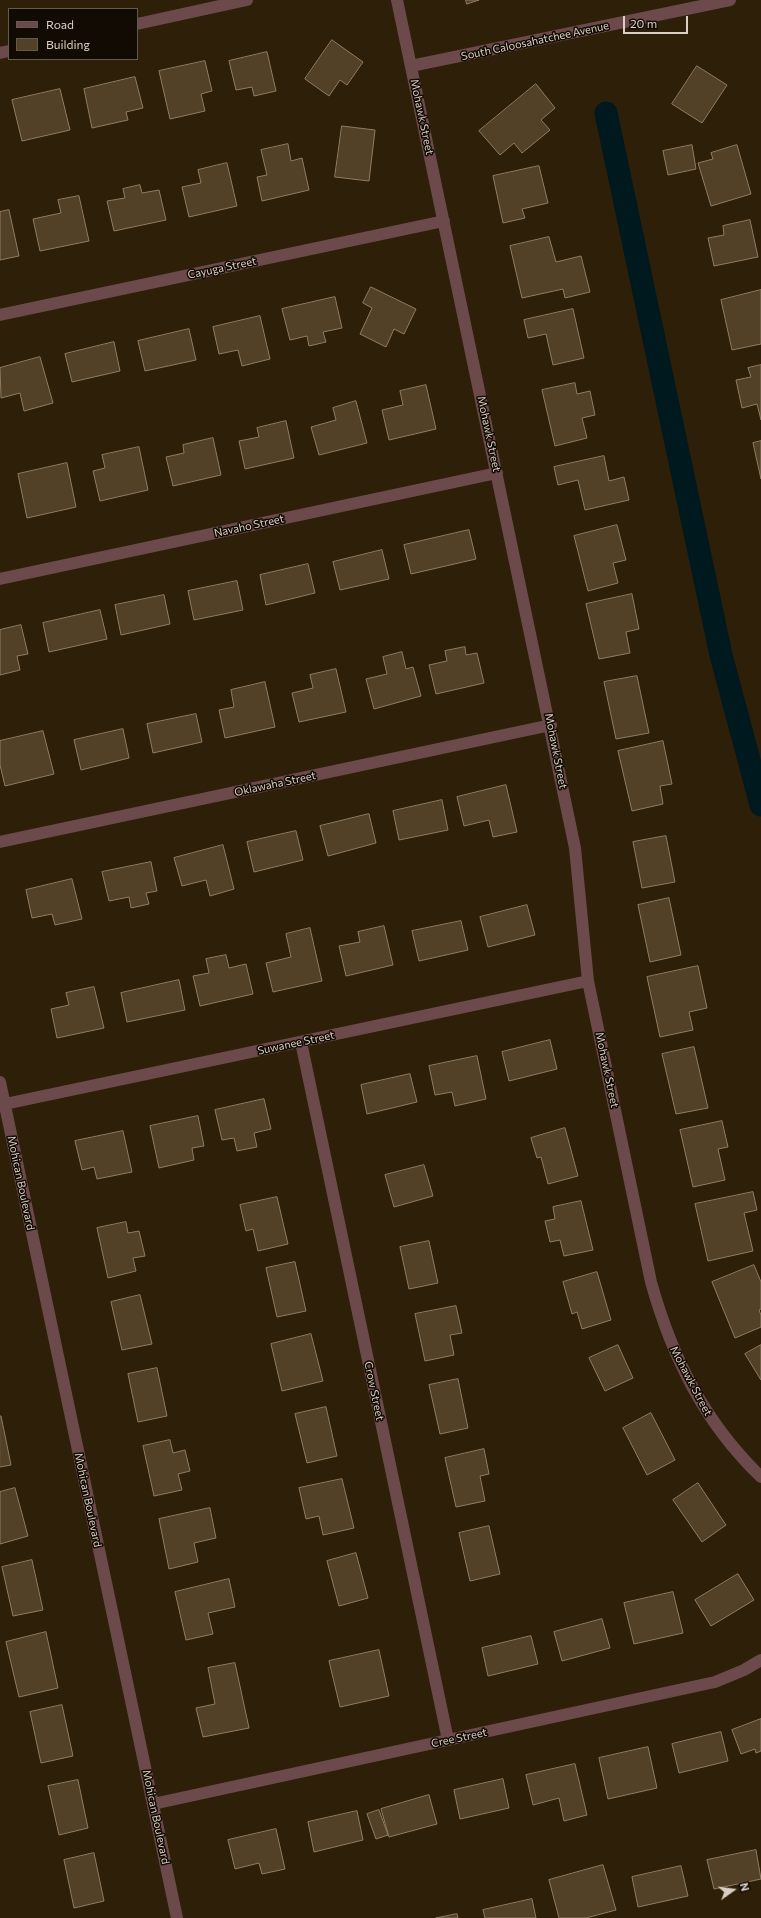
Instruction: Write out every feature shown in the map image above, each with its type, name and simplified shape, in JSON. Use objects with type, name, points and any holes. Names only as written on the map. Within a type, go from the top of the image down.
[{"type":"street","points":[[138,24],[246,0]]},
{"type":"street","name":"Mohawk Street","points":[[397,0],[576,848],[588,981],[650,1282],[660,1315],[679,1363],[695,1393],[713,1422],[746,1462],[761,1477]]},
{"type":"street","name":"South Caloosahatchee Avenue","points":[[411,66],[730,0]]},
{"type":"street","name":"Cayuga Street","points":[[0,315],[444,221]]},
{"type":"street","name":"Navaho Street","points":[[0,579],[498,473]]},
{"type":"street","name":"Oklawaha Street","points":[[0,842],[551,725]]},
{"type":"street","name":"Suwanee Street","points":[[5,1104],[588,981]]},
{"type":"street","name":"Crow Street","points":[[301,1042],[448,1740]]},
{"type":"street","name":"Mohican Boulevard","points":[[0,1082],[177,1918]]},
{"type":"street","name":"Cree Street","points":[[153,1804],[715,1682],[744,1670],[761,1660]]},
{"type":"building","points":[[466,0],[479,0],[467,4]]},
{"type":"building","points":[[332,40],[363,62],[347,85],[340,80],[329,96],[305,79]]},
{"type":"building","points":[[267,52],[276,91],[254,96],[252,87],[236,90],[229,61]]},
{"type":"building","points":[[205,61],[212,91],[201,94],[205,111],[170,119],[159,71]]},
{"type":"building","points":[[697,66],[727,85],[702,123],[672,104]]},
{"type":"building","points":[[135,77],[143,108],[126,112],[128,120],[92,128],[84,89]]},
{"type":"building","points":[[536,84],[555,108],[541,120],[550,130],[522,153],[514,143],[500,155],[479,131]]},
{"type":"building","points":[[60,89],[70,130],[22,141],[12,100]]},
{"type":"building","points":[[342,126],[375,130],[369,181],[335,177]]},
{"type":"building","points":[[288,144],[291,161],[302,158],[309,190],[262,201],[257,177],[267,175],[261,150]]},
{"type":"building","points":[[692,145],[696,169],[668,175],[663,151]]},
{"type":"building","points":[[737,145],[751,194],[711,206],[698,163],[713,159],[711,153]]},
{"type":"building","points":[[227,163],[237,206],[189,217],[182,187],[201,183],[198,170]]},
{"type":"building","points":[[539,166],[548,203],[522,209],[525,218],[503,223],[493,176]]},
{"type":"building","points":[[140,185],[142,193],[159,190],[166,220],[114,231],[107,201],[125,198],[123,189]]},
{"type":"building","points":[[79,196],[89,241],[40,251],[33,219],[61,213],[58,200]]},
{"type":"building","points":[[9,210],[19,256],[0,260],[0,212]]},
{"type":"building","points":[[750,220],[758,257],[714,266],[708,238],[724,235],[723,226]]},
{"type":"building","points":[[549,237],[556,262],[581,256],[590,292],[565,298],[563,289],[522,298],[510,246]]},
{"type":"building","points":[[371,287],[416,309],[404,334],[394,329],[386,347],[360,334],[372,308],[363,303]]},
{"type":"building","points":[[761,290],[761,344],[732,350],[721,300]]},
{"type":"building","points":[[335,297],[342,328],[323,332],[326,342],[309,346],[307,336],[290,340],[282,309]]},
{"type":"building","points":[[573,309],[584,358],[553,365],[546,334],[528,338],[524,320]]},
{"type":"building","points":[[260,316],[270,359],[242,366],[238,350],[219,354],[213,327]]},
{"type":"building","points":[[189,329],[196,360],[145,371],[138,341]]},
{"type":"building","points":[[114,342],[120,371],[72,382],[65,354]]},
{"type":"building","points":[[40,357],[53,403],[24,411],[20,393],[1,398],[0,368]]},
{"type":"building","points":[[761,365],[761,420],[757,404],[742,408],[736,380],[751,377],[748,368]]},
{"type":"building","points":[[575,383],[577,394],[590,391],[595,415],[582,418],[587,438],[555,446],[542,390]]},
{"type":"building","points":[[426,385],[436,429],[389,440],[382,410],[403,405],[400,391]]},
{"type":"building","points":[[356,401],[367,443],[319,455],[311,427],[336,420],[333,408]]},
{"type":"building","points":[[286,421],[294,458],[245,469],[239,441],[259,437],[257,428]]},
{"type":"building","points":[[213,438],[221,475],[173,486],[166,457],[184,453],[183,445]]},
{"type":"building","points":[[761,441],[761,479],[753,443]]},
{"type":"building","points":[[139,447],[148,490],[100,501],[93,471],[105,468],[102,455]]},
{"type":"building","points":[[604,456],[609,481],[624,477],[629,500],[585,510],[578,480],[558,485],[554,467]]},
{"type":"building","points":[[67,463],[76,507],[27,518],[18,474]]},
{"type":"building","points":[[617,525],[626,560],[613,563],[618,583],[588,591],[574,536]]},
{"type":"building","points":[[469,530],[476,559],[411,574],[404,545]]},
{"type":"building","points":[[382,550],[389,579],[340,590],[333,562]]},
{"type":"building","points":[[308,564],[315,593],[266,605],[260,575]]},
{"type":"building","points":[[237,581],[243,610],[194,620],[188,591]]},
{"type":"building","points":[[632,594],[639,629],[626,632],[630,653],[599,659],[586,604]]},
{"type":"building","points":[[164,595],[170,624],[121,635],[115,605]]},
{"type":"building","points":[[100,610],[107,639],[49,652],[43,623]]},
{"type":"building","points":[[21,625],[28,654],[17,656],[20,670],[0,675],[0,630]]},
{"type":"building","points":[[465,647],[466,655],[477,653],[484,683],[436,694],[429,665],[447,661],[445,651]]},
{"type":"building","points":[[402,652],[406,669],[413,667],[421,696],[374,709],[366,679],[387,674],[383,657]]},
{"type":"building","points":[[336,669],[346,712],[299,722],[292,693],[313,688],[310,675]]},
{"type":"building","points":[[637,676],[649,733],[616,739],[604,682]]},
{"type":"building","points":[[265,682],[275,727],[225,738],[219,710],[234,707],[231,690]]},
{"type":"building","points":[[196,714],[202,742],[153,753],[147,724]]},
{"type":"building","points":[[123,729],[129,758],[81,770],[74,740]]},
{"type":"building","points":[[43,731],[54,774],[5,786],[0,765],[0,741]]},
{"type":"building","points":[[663,741],[672,784],[660,786],[663,804],[632,811],[618,751]]},
{"type":"building","points":[[506,785],[517,832],[493,837],[489,820],[464,826],[457,797]]},
{"type":"building","points":[[442,800],[448,830],[399,840],[393,811]]},
{"type":"building","points":[[369,814],[376,843],[328,856],[320,826]]},
{"type":"building","points":[[296,831],[303,860],[254,872],[247,842]]},
{"type":"building","points":[[666,836],[675,882],[642,888],[633,842]]},
{"type":"building","points":[[223,845],[234,889],[210,896],[206,880],[182,886],[174,858]]},
{"type":"building","points":[[151,862],[157,891],[146,893],[149,904],[131,908],[129,897],[109,901],[102,872]]},
{"type":"building","points":[[72,879],[82,919],[55,925],[52,914],[32,918],[26,890]]},
{"type":"building","points":[[669,898],[681,955],[650,962],[638,905]]},
{"type":"building","points":[[527,905],[535,935],[488,947],[480,917]]},
{"type":"building","points":[[461,921],[468,950],[419,961],[412,931]]},
{"type":"building","points":[[384,926],[393,965],[346,976],[339,946],[360,942],[358,932]]},
{"type":"building","points":[[310,928],[322,981],[273,992],[266,963],[291,957],[286,934]]},
{"type":"building","points":[[226,955],[229,968],[246,964],[253,994],[200,1006],[193,976],[209,973],[206,959]]},
{"type":"building","points":[[698,966],[707,1008],[689,1012],[693,1030],[660,1037],[647,977]]},
{"type":"building","points":[[179,980],[185,1010],[127,1022],[121,993]]},
{"type":"building","points":[[94,987],[104,1028],[57,1038],[51,1009],[69,1005],[66,993]]},
{"type":"building","points":[[550,1040],[557,1069],[509,1081],[502,1052]]},
{"type":"building","points":[[694,1047],[708,1108],[676,1114],[662,1054]]},
{"type":"building","points":[[477,1056],[486,1099],[455,1106],[452,1092],[435,1095],[429,1066]]},
{"type":"building","points":[[410,1074],[417,1102],[367,1114],[361,1085]]},
{"type":"building","points":[[264,1099],[271,1129],[254,1133],[257,1147],[237,1151],[234,1138],[222,1140],[215,1110]]},
{"type":"building","points":[[198,1116],[204,1146],[192,1148],[194,1160],[159,1168],[150,1126]]},
{"type":"building","points":[[722,1121],[728,1147],[718,1149],[725,1180],[693,1187],[680,1130]]},
{"type":"building","points":[[565,1128],[578,1176],[548,1184],[541,1157],[537,1158],[531,1138]]},
{"type":"building","points":[[123,1131],[132,1172],[97,1179],[94,1167],[82,1170],[75,1141]]},
{"type":"building","points":[[424,1165],[433,1196],[394,1207],[385,1175]]},
{"type":"building","points":[[753,1192],[757,1210],[744,1213],[753,1251],[708,1261],[695,1204]]},
{"type":"building","points":[[277,1197],[288,1244],[258,1251],[253,1229],[246,1231],[240,1205]]},
{"type":"building","points":[[581,1201],[593,1250],[564,1256],[560,1240],[550,1242],[545,1221],[555,1219],[553,1207]]},
{"type":"building","points":[[126,1222],[128,1233],[139,1231],[145,1256],[133,1258],[136,1271],[108,1278],[97,1228]]},
{"type":"building","points":[[429,1241],[438,1283],[409,1289],[400,1247]]},
{"type":"building","points":[[295,1262],[306,1311],[277,1317],[266,1268]]},
{"type":"building","points":[[754,1265],[761,1282],[761,1309],[759,1310],[761,1315],[761,1327],[735,1338],[712,1282]]},
{"type":"building","points":[[597,1272],[611,1320],[582,1329],[577,1312],[572,1314],[563,1282]]},
{"type":"building","points":[[140,1295],[152,1344],[122,1350],[111,1302]]},
{"type":"building","points":[[456,1306],[462,1333],[450,1335],[454,1355],[425,1361],[415,1314]]},
{"type":"building","points":[[311,1334],[323,1381],[282,1391],[271,1344]]},
{"type":"building","points":[[618,1345],[633,1378],[605,1391],[589,1358]]},
{"type":"building","points":[[761,1345],[761,1380],[745,1354]]},
{"type":"building","points":[[157,1368],[167,1416],[138,1422],[128,1374]]},
{"type":"building","points":[[458,1379],[468,1428],[440,1434],[429,1385]]},
{"type":"building","points":[[326,1407],[337,1456],[307,1463],[295,1414]]},
{"type":"building","points":[[651,1413],[675,1460],[647,1475],[623,1428]]},
{"type":"building","points":[[0,1416],[11,1465],[0,1467]]},
{"type":"building","points":[[170,1440],[173,1453],[185,1450],[190,1471],[178,1474],[182,1490],[154,1496],[143,1446]]},
{"type":"building","points":[[484,1449],[489,1474],[480,1476],[485,1501],[456,1507],[445,1458]]},
{"type":"building","points":[[342,1479],[354,1528],[323,1535],[319,1516],[306,1519],[299,1488]]},
{"type":"building","points":[[698,1483],[726,1525],[702,1542],[673,1500]]},
{"type":"building","points":[[15,1488],[28,1536],[0,1544],[0,1492]]},
{"type":"building","points":[[210,1508],[216,1538],[194,1543],[198,1562],[169,1569],[159,1519]]},
{"type":"building","points":[[489,1526],[500,1574],[470,1581],[459,1533]]},
{"type":"building","points":[[356,1553],[368,1598],[339,1606],[327,1561]]},
{"type":"building","points":[[32,1560],[43,1610],[13,1616],[2,1567]]},
{"type":"building","points":[[738,1574],[754,1600],[711,1626],[695,1600]]},
{"type":"building","points":[[229,1579],[235,1607],[208,1613],[213,1634],[186,1640],[175,1592]]},
{"type":"building","points":[[673,1592],[683,1633],[634,1644],[624,1603]]},
{"type":"building","points":[[602,1619],[610,1648],[562,1661],[554,1632]]},
{"type":"building","points":[[46,1632],[58,1688],[19,1697],[6,1642]]},
{"type":"building","points":[[531,1636],[538,1664],[488,1676],[482,1648]]},
{"type":"building","points":[[379,1650],[389,1696],[340,1707],[329,1661]]},
{"type":"building","points":[[235,1663],[249,1728],[203,1737],[196,1708],[215,1704],[208,1668]]},
{"type":"building","points":[[62,1705],[73,1756],[41,1763],[30,1712]]},
{"type":"building","points":[[761,1719],[761,1751],[756,1753],[755,1749],[741,1754],[732,1730]]},
{"type":"building","points":[[721,1732],[728,1761],[679,1773],[672,1744]]},
{"type":"building","points":[[648,1747],[657,1788],[608,1799],[599,1758]]},
{"type":"building","points":[[575,1764],[587,1815],[564,1821],[559,1798],[533,1805],[526,1775]]},
{"type":"building","points":[[503,1779],[509,1808],[460,1819],[454,1790]]},
{"type":"building","points":[[78,1780],[88,1828],[59,1835],[48,1786]]},
{"type":"building","points":[[429,1795],[437,1824],[389,1837],[381,1809]]},
{"type":"building","points":[[379,1810],[388,1835],[376,1839],[367,1814]]},
{"type":"building","points":[[357,1811],[363,1840],[314,1852],[308,1822]]},
{"type":"building","points":[[276,1829],[285,1869],[262,1874],[259,1863],[235,1869],[228,1840]]},
{"type":"building","points":[[756,1850],[761,1879],[714,1889],[707,1860]]},
{"type":"building","points":[[94,1853],[104,1901],[74,1908],[64,1860]]},
{"type":"building","points":[[603,1865],[616,1910],[586,1918],[559,1918],[549,1880]]},
{"type":"building","points":[[681,1866],[688,1896],[638,1907],[632,1877]]},
{"type":"building","points":[[532,1899],[536,1918],[485,1918],[483,1910]]},
{"type":"building","points":[[457,1914],[458,1918],[436,1918]]},
{"type":"waterway","points":[[606,113],[721,655],[761,805]]}]
